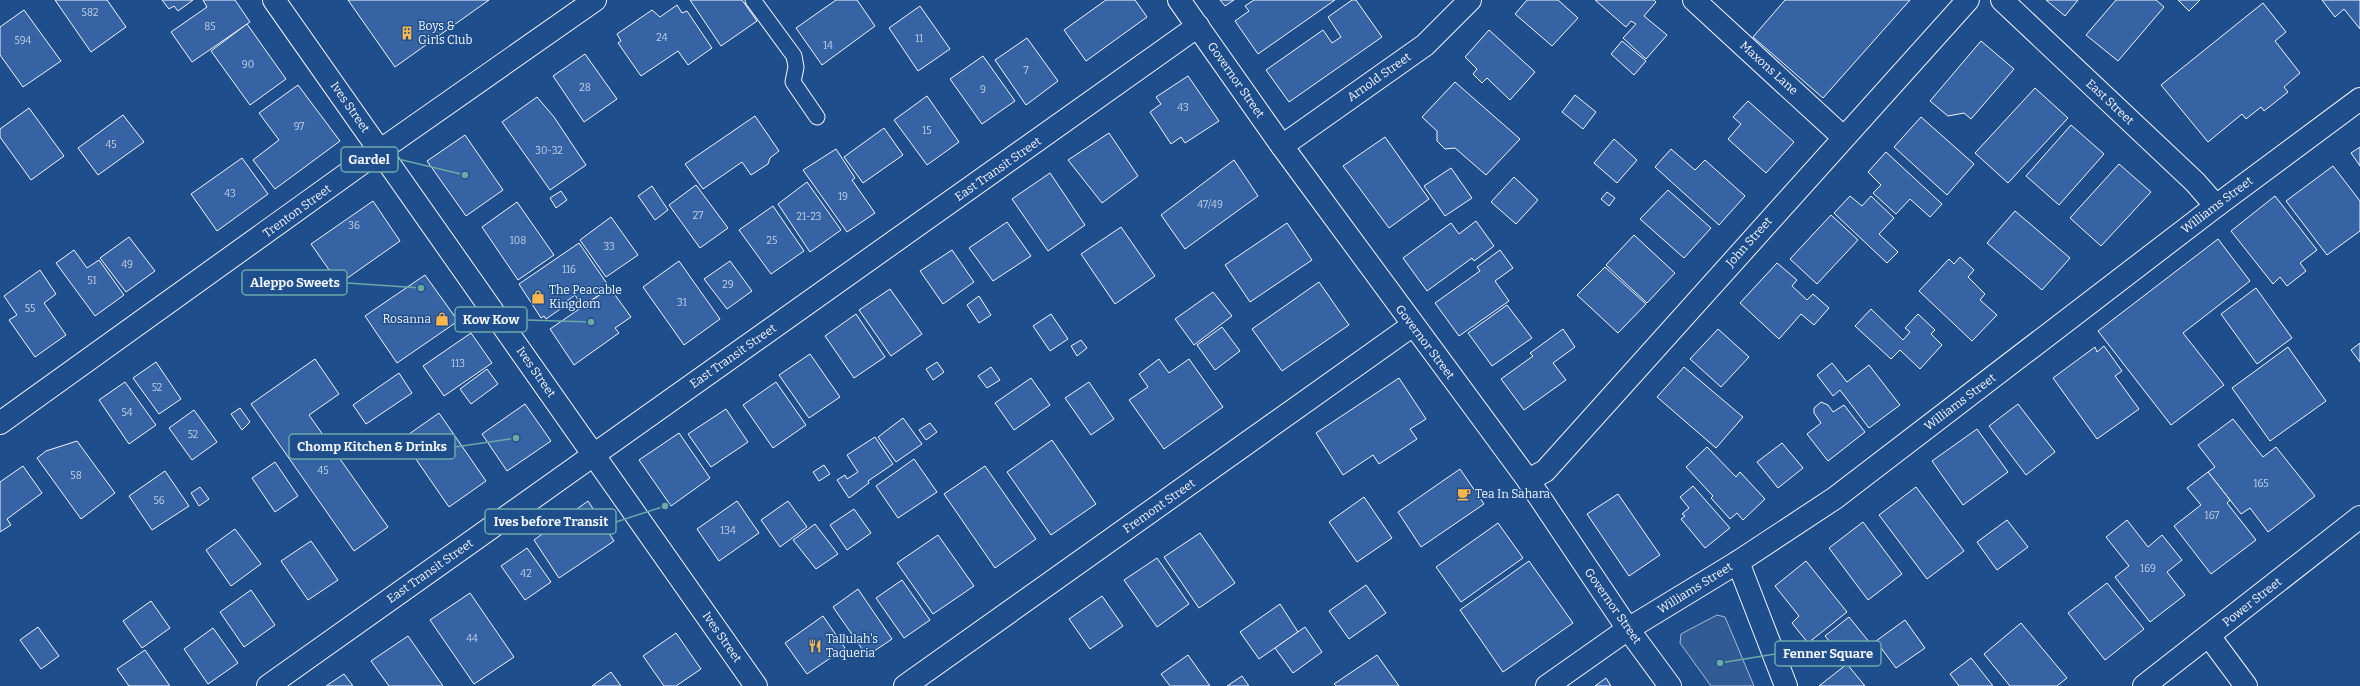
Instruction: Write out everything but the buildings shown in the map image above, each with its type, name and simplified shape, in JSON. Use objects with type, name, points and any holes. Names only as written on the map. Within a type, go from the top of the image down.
[{"type":"street","name":"Trenton Street","points":[[0,423],[380,151],[595,0]]},
{"type":"street","name":"Governor Street","points":[[1179,0],[1282,146],[1413,326],[1528,480],[1628,629],[1670,686]]},
{"type":"street","name":"Arnold Street","points":[[1282,146],[1425,45],[1470,0]]},
{"type":"street","name":"Maxons Lane","points":[[1694,0],[1843,137]]},
{"type":"street","name":"John Street","points":[[1528,480],[1545,471],[1843,137],[1968,0]]},
{"type":"street","name":"East Street","points":[[2002,0],[2196,182],[2216,206]]},
{"type":"street","name":"Ives Street","points":[[279,2],[380,151],[756,686]]},
{"type":"street","name":"East Transit Street","points":[[268,686],[1198,26]]},
{"type":"street","name":"Williams Street","points":[[1547,686],[1628,629],[1738,562],[1835,498],[2216,206],[2360,99]]},
{"type":"street","name":"Fremont Street","points":[[905,686],[1413,326]]},
{"type":"street","name":"Power Street","points":[[2144,686],[2360,517]]},
{"type":"street","points":[[1738,562],[1786,686]]},
{"type":"street","points":[[2209,636],[2246,686]]},
{"type":"lane","points":[[753,0],[794,56],[796,67],[793,82],[817,117]]},
{"type":"shaded area","points":[[1717,615],[1725,617],[1754,686],[1711,686],[1680,643],[1681,634]]},
{"type":"place","name":"Boys & Girls Club","points":[[407,33]]},
{"type":"place","name":"Gardel","points":[[465,175]]},
{"type":"place","name":"Aleppo Sweets","points":[[421,288]]},
{"type":"place","name":"The Peacable Kingdom","points":[[538,297]]},
{"type":"place","name":"Rosanna","points":[[442,319]]},
{"type":"place","name":"Kow Kow","points":[[591,322]]},
{"type":"place","name":"Chomp Kitchen & Drinks","points":[[516,438]]},
{"type":"place","name":"Tea In Sahara","points":[[1464,494]]},
{"type":"place","name":"Ives before Transit","points":[[665,506]]},
{"type":"place","name":"Tallulah's Taqueria","points":[[815,646]]},
{"type":"place","name":"Fenner Square","points":[[1720,663]]}]
